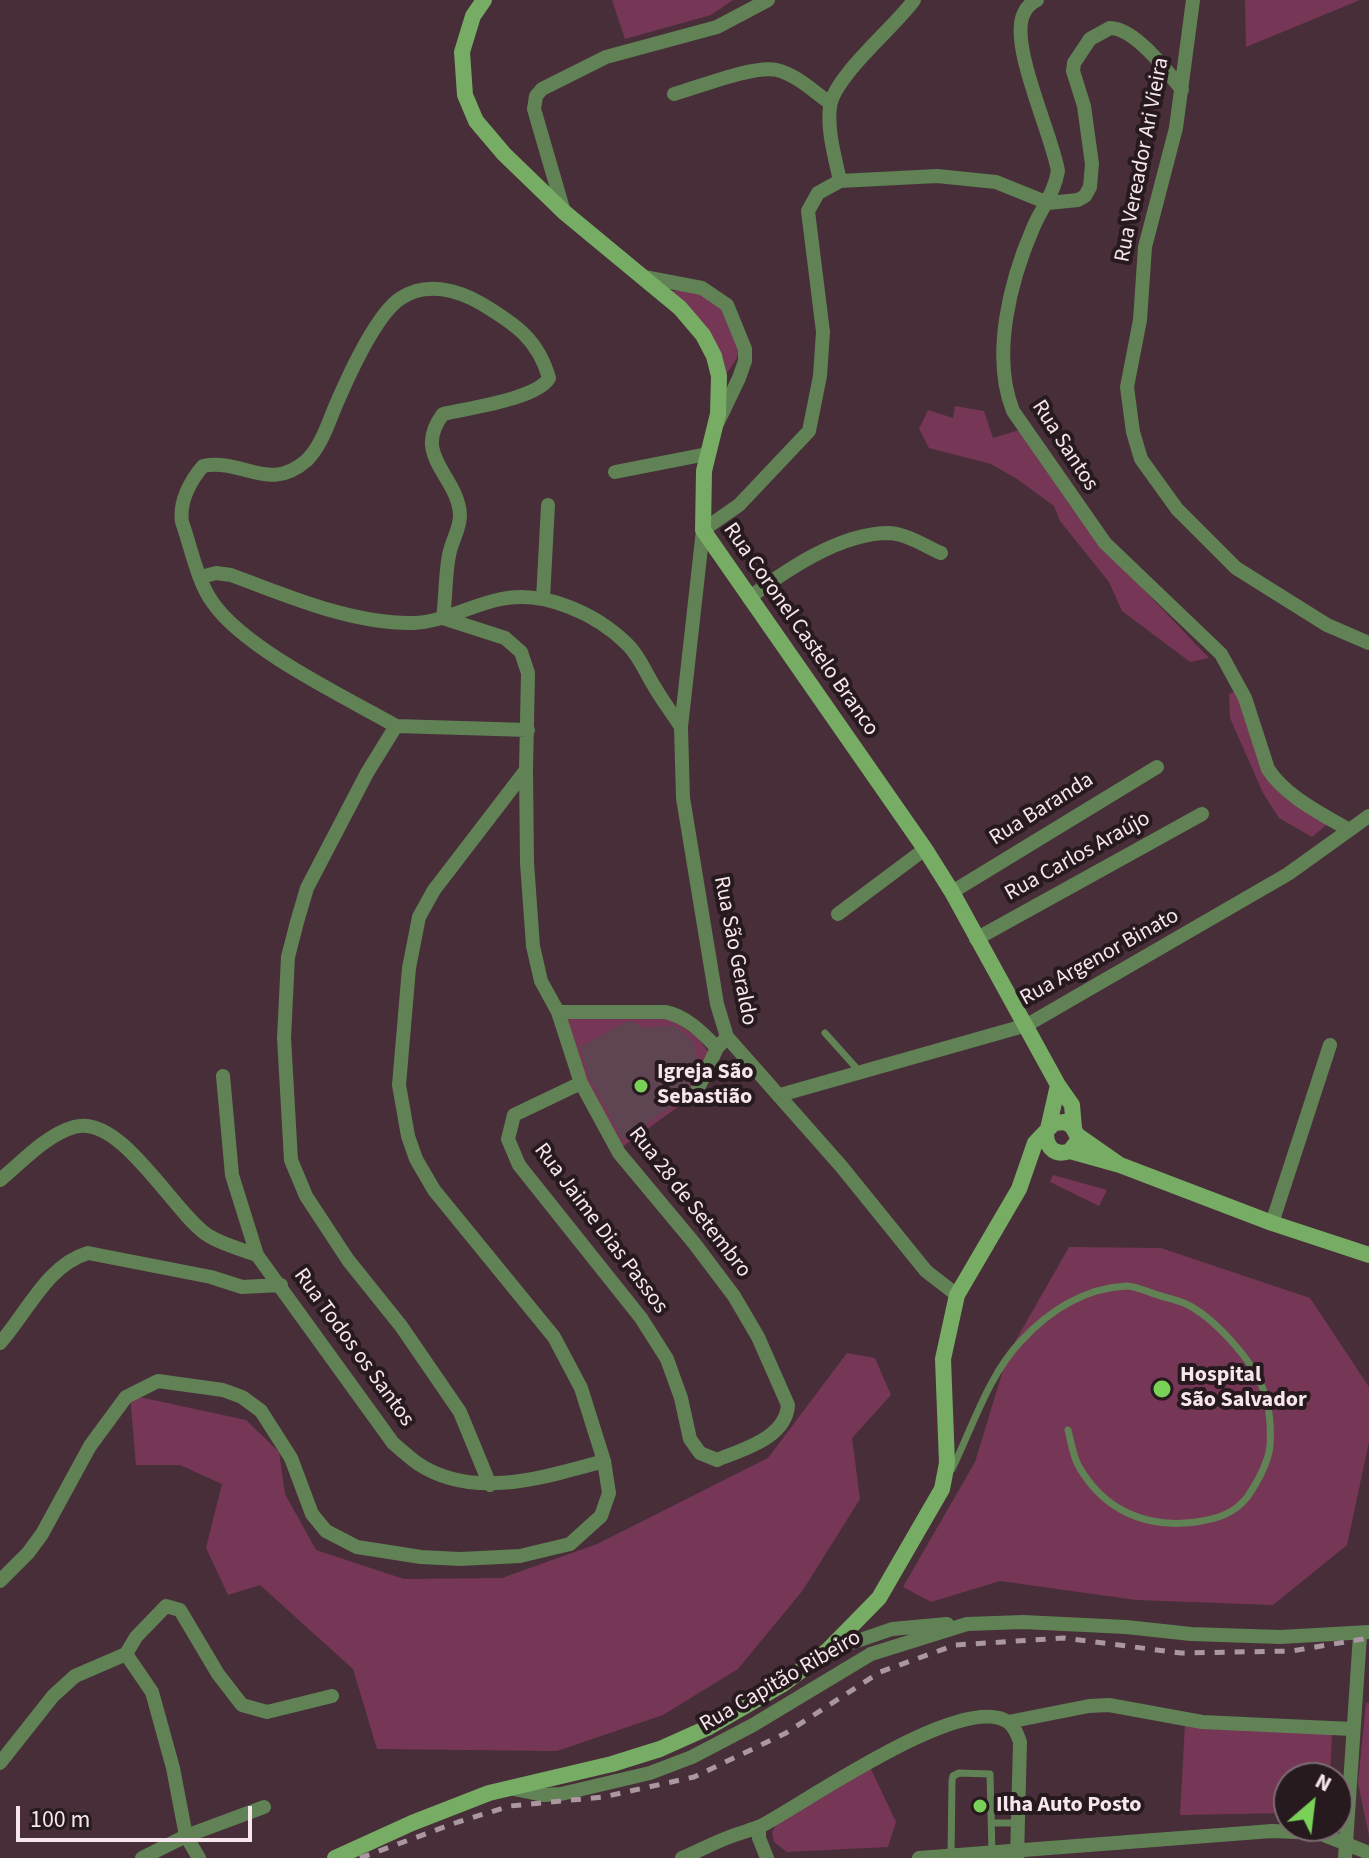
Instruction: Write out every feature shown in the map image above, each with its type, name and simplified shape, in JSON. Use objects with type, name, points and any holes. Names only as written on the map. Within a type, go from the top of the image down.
[{"type":"main road","name":"Rua Coronel Castelo Branco","points":[[484,0],[473,16],[462,52],[465,95],[476,121],[504,154],[564,212],[680,308],[703,335],[714,356],[719,376],[718,414],[707,454],[703,530],[952,892],[1072,1105],[1076,1131]]},
{"type":"main road","points":[[1058,1085],[1048,1138],[1059,1153],[1070,1151],[1120,1165],[1272,1223],[1369,1255]]},
{"type":"main road","points":[[342,1856],[412,1823],[505,1788],[612,1764],[660,1749],[707,1728],[783,1684],[827,1651],[879,1598],[942,1489],[947,1463],[943,1359],[957,1295],[1019,1189],[1026,1167],[1048,1138],[1054,1123],[1062,1121],[1120,1165]]},
{"type":"main road","points":[[1070,1151],[1075,1147],[1076,1131]]},
{"type":"street","points":[[564,212],[534,109],[534,102],[542,89],[606,57],[717,27],[768,0]]},
{"type":"street","points":[[840,181],[829,127],[830,103],[836,86],[914,0]]},
{"type":"street","name":"Rua Santos","points":[[1037,0],[1022,15],[1023,57],[1056,160],[1055,189],[1033,226],[1016,277],[1007,326],[1005,390],[1013,411],[1105,543],[1221,654],[1245,698],[1273,777],[1309,806],[1349,830]]},
{"type":"street","name":"Rua Vereador Ari Vieira","points":[[1193,0],[1171,153],[1145,247],[1140,320],[1127,387],[1133,432],[1141,459],[1177,509],[1236,568],[1327,625],[1369,643]]},
{"type":"street","points":[[703,530],[739,505],[809,431],[820,376],[823,332],[808,211],[818,193],[840,181],[937,176],[1011,186],[1048,203],[1078,200],[1085,196],[1090,187],[1092,164],[1084,106],[1073,71],[1079,52],[1090,39],[1110,28],[1125,31],[1162,65],[1182,90]]},
{"type":"street","points":[[674,94],[735,76],[770,70],[793,77],[830,103]]},
{"type":"street","points":[[644,277],[702,288],[727,305],[745,349],[745,361],[714,430]]},
{"type":"street","points":[[443,618],[449,552],[459,527],[460,514],[457,498],[432,452],[432,434],[436,423],[443,414],[518,397],[540,388],[549,378],[543,356],[512,322],[469,296],[427,288],[401,298],[388,311],[363,348],[324,434],[308,459],[286,474],[274,477],[217,464],[203,466],[193,478],[180,510],[212,602],[236,627],[291,666],[396,726],[528,730]]},
{"type":"street","points":[[615,472],[707,454]]},
{"type":"street","points":[[543,599],[548,505]]},
{"type":"street","name":"Rua São Geraldo","points":[[703,530],[681,727],[683,798],[722,1043],[780,1095],[926,1271],[957,1295]]},
{"type":"street","points":[[749,598],[783,573],[819,553],[860,538],[888,533],[903,536],[941,553]]},
{"type":"street","points":[[201,577],[216,573],[231,575],[348,615],[383,622],[416,623],[443,618],[502,599],[556,602],[592,619],[628,644],[681,727]]},
{"type":"street","name":"Rua 28 de Setembro","points":[[443,618],[505,638],[521,652],[528,673],[527,863],[533,946],[541,981],[558,1012],[581,1083],[619,1153],[734,1296],[758,1337],[788,1405],[780,1427],[758,1443],[717,1460],[700,1453],[690,1439]]},
{"type":"street","points":[[396,726],[367,773],[307,888],[288,957],[284,1038],[291,1160],[306,1196],[348,1260],[401,1326],[460,1412],[490,1485]]},
{"type":"street","name":"Rua Baranda","points":[[952,892],[1157,767]]},
{"type":"street","points":[[0,1581],[42,1534],[90,1446],[126,1397],[158,1381],[223,1390],[242,1397],[261,1411],[291,1458],[312,1514],[326,1531],[357,1547],[421,1557],[520,1556],[570,1544],[601,1516],[609,1493],[604,1461],[581,1388],[554,1337],[434,1190],[416,1159],[408,1136],[399,1085],[409,968],[419,917],[434,890],[526,770]]},
{"type":"street","name":"Rua Carlos Araújo","points":[[976,939],[1202,814]]},
{"type":"street","name":"Rua Argenor Binato","points":[[780,1095],[1027,1025],[1261,890],[1369,816]]},
{"type":"street","points":[[838,914],[925,849]]},
{"type":"street","points":[[558,1012],[648,1010],[675,1014],[722,1043],[693,1099]]},
{"type":"street","points":[[1272,1223],[1330,1045]]},
{"type":"street","name":"Rua Todos os Santos","points":[[223,1076],[232,1175],[257,1255],[393,1443],[433,1471],[490,1485],[543,1477],[604,1461]]},
{"type":"street","name":"Rua Jaime Dias Passos","points":[[581,1083],[518,1112],[511,1121],[508,1139],[519,1165],[641,1318],[667,1359],[681,1398],[690,1439]]},
{"type":"street","name":"Rua Todos os Santos","points":[[0,1180],[57,1133],[77,1125],[100,1127],[121,1142],[189,1220],[209,1236],[257,1255]]},
{"type":"street","points":[[0,1343],[57,1268],[71,1258],[88,1253],[211,1277],[242,1287],[281,1285]]},
{"type":"street","points":[[0,1763],[53,1696],[75,1676],[126,1654],[136,1637],[166,1606],[180,1610],[218,1674],[242,1705],[267,1712],[332,1696]]},
{"type":"street","name":"Rua Capitão Ribeiro","points":[[505,1788],[543,1795],[561,1794],[650,1773],[692,1757],[753,1725],[871,1654],[967,1624],[1023,1622],[1265,1636],[1364,1634]]},
{"type":"street","points":[[827,1651],[892,1629],[967,1624]]},
{"type":"street","points":[[1350,1762],[1352,1729],[1362,1700],[1364,1634]]},
{"type":"street","points":[[126,1654],[152,1692],[173,1768],[186,1836],[199,1858]]},
{"type":"street","points":[[1008,1722],[1109,1705],[1202,1722],[1352,1729]]},
{"type":"street","points":[[682,1858],[759,1827],[906,1742],[955,1722],[998,1718],[1008,1722],[1017,1732],[1020,1742],[1017,1855]]},
{"type":"street","points":[[142,1858],[186,1836],[264,1807]]},
{"type":"street","points":[[759,1827],[759,1838],[767,1858]]},
{"type":"street","points":[[919,1858],[1017,1855],[1273,1831]]},
{"type":"street","points":[[1345,1858],[1345,1842],[1369,1853]]},
{"type":"lane","points":[[825,1033],[862,1073]]},
{"type":"lane","points":[[942,1489],[990,1385],[1019,1343],[1045,1319],[1081,1295],[1128,1286],[1185,1303],[1217,1326],[1243,1356],[1264,1391],[1270,1423],[1270,1448],[1259,1480],[1242,1504],[1219,1518],[1153,1523],[1127,1514],[1097,1493],[1077,1463],[1068,1430]]},
{"type":"lane","points":[[951,1856],[952,1781],[955,1774],[990,1774],[992,1854]]},
{"type":"lane","points":[[992,1823],[1018,1823]]},
{"type":"shaded area","points":[[612,0],[733,0],[711,15],[625,39]]},
{"type":"shaded area","points":[[1245,0],[1360,0],[1246,47]]},
{"type":"shaded area","points":[[696,290],[725,310],[739,346],[737,358],[723,379],[668,291]]},
{"type":"shaded area","points":[[955,406],[984,411],[993,438],[1019,430],[1073,509],[1124,569],[1209,658],[1190,662],[1122,611],[1109,582],[1060,521],[1054,506],[991,464],[929,448],[919,429],[928,410],[953,418]]},
{"type":"shaded area","points":[[1237,690],[1269,775],[1329,823],[1312,837],[1279,818],[1263,793],[1230,718],[1229,694]]},
{"type":"shaded area","name":"Igreja São Sebastião","points":[[665,1014],[698,1038],[709,1053],[682,1104],[621,1148],[592,1098],[566,1019]]},
{"type":"shaded area","points":[[1053,1175],[1107,1190],[1099,1206],[1050,1182]]},
{"type":"shaded area","points":[[1069,1247],[1161,1248],[1310,1298],[1369,1387],[1369,1442],[1347,1545],[1273,1605],[1136,1600],[1000,1581],[931,1602],[903,1587],[975,1462],[1008,1354]]},
{"type":"shaded area","points":[[847,1353],[875,1358],[891,1395],[852,1438],[860,1499],[803,1590],[738,1669],[663,1715],[557,1751],[377,1749],[353,1669],[260,1585],[228,1595],[206,1548],[222,1484],[180,1465],[136,1465],[130,1395],[246,1420],[279,1452],[285,1494],[316,1550],[404,1579],[502,1578],[597,1544],[768,1458]]},
{"type":"shaded area","points":[[1366,1703],[1369,1703],[1369,1836],[1358,1783]]},
{"type":"shaded area","points":[[1185,1724],[1332,1734],[1331,1762],[1273,1762],[1273,1813],[1180,1815]]},
{"type":"shaded area","points":[[870,1767],[896,1822],[888,1847],[787,1852],[774,1842],[772,1832],[782,1815]]},
{"type":"building","name":"Igreja São Sebastião","points":[[626,1022],[644,1028],[675,1026],[692,1040],[699,1062],[683,1098],[623,1140],[590,1079],[580,1047]]},
{"type":"railway","points":[[360,1858],[510,1806],[603,1797],[694,1777],[786,1733],[880,1672],[955,1645],[1064,1638],[1181,1653],[1292,1651],[1369,1638]]},
{"type":"place","name":"Igreja São Sebastião","points":[[641,1086]]},
{"type":"place","name":"Hospital São Salvador","points":[[1162,1389]]},
{"type":"place","name":"Ilha Auto Posto","points":[[980,1806]]}]
